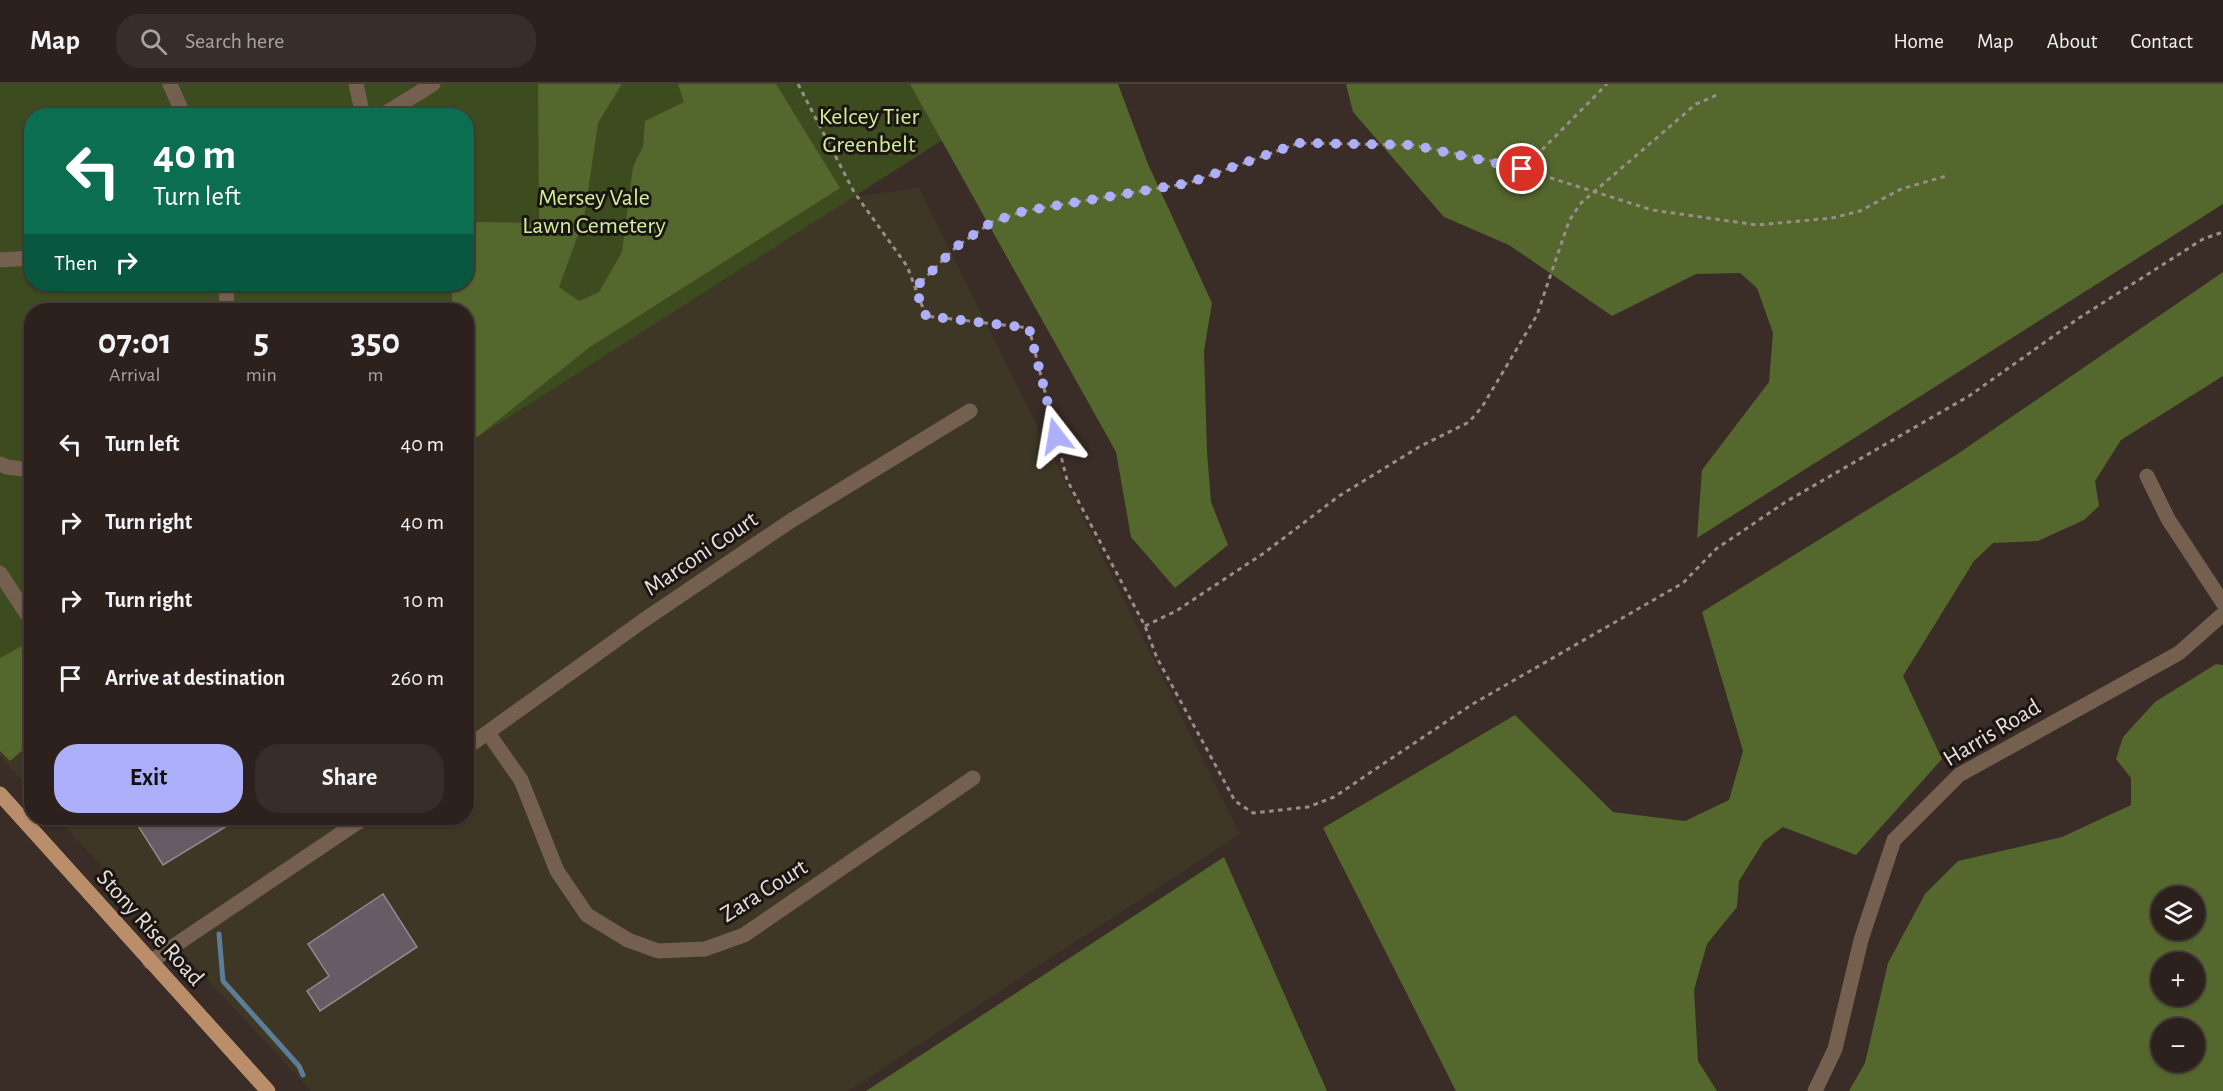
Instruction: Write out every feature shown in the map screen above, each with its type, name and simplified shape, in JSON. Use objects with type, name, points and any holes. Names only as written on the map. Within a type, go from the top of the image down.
[{"type":"main road","name":"Stony Rise Road","points":[[0,794],[24,821]]},
{"type":"main road","name":"Stony Rise Road","points":[[28,825],[268,1091]]},
{"type":"street","points":[[170,84],[180,108]]},
{"type":"street","points":[[356,84],[361,108]]},
{"type":"street","points":[[394,108],[433,84]]},
{"type":"street","points":[[0,260],[24,258]]},
{"type":"street","name":"Marconi Court","points":[[474,743],[644,620],[792,520],[970,411]]},
{"type":"street","points":[[0,464],[24,469]]},
{"type":"street","points":[[2147,476],[2168,519],[2223,603]]},
{"type":"street","points":[[0,573],[24,610]]},
{"type":"street","name":"Harris Road","points":[[1815,1091],[1835,1049],[1861,940],[1894,840],[1959,775],[2179,652],[2223,614]]},
{"type":"street","name":"Zara Court","points":[[488,733],[521,780],[557,871],[587,915],[628,940],[658,951],[705,949],[744,935],[973,778]]},
{"type":"street","points":[[150,962],[354,825]]},
{"type":"path","points":[[798,84],[854,192],[907,266],[926,316],[1029,328],[1067,480],[1145,626],[1157,658],[1235,801],[1252,813],[1308,807],[1334,797],[1471,705],[1683,583],[1716,549],[1787,501],[1969,396],[2079,318],[2203,239],[2223,232]]},
{"type":"path","points":[[1522,169],[1607,84]]},
{"type":"path","points":[[1145,626],[1176,612],[1264,553],[1339,496],[1419,447],[1469,422],[1482,407],[1537,315],[1569,221],[1581,203],[1696,104],[1719,94]]},
{"type":"path","points":[[915,288],[956,247],[992,222],[1024,211],[1189,183],[1299,143],[1413,145],[1522,169],[1652,210],[1757,225],[1832,218],[1860,211],[1900,189],[1946,176]]},
{"type":"shaded area","points":[[919,188],[1240,834],[848,1091],[311,1091],[64,825],[474,825],[474,440],[852,197]]},
{"type":"shaded area","points":[[24,726],[24,782],[0,756],[0,742]]},
{"type":"green space","name":"Mersey Vale Lawn Cemetery","points":[[0,84],[1030,84],[474,440],[474,303],[24,303],[24,726],[0,742]]},
{"type":"green space","points":[[538,84],[622,84],[598,123],[584,218],[559,287],[579,301],[599,292],[622,252],[633,167],[643,146],[645,121],[684,102],[678,84],[776,84],[840,188],[590,347],[474,439],[474,303],[452,303],[452,291],[474,291],[474,225],[478,222],[539,223]]},
{"type":"green space","points":[[910,84],[1118,84],[1148,164],[1212,303],[1204,351],[1207,452],[1211,502],[1228,545],[1175,588],[1131,537],[1116,452]]},
{"type":"green space","points":[[1346,84],[2223,84],[2223,204],[1697,538],[1702,470],[1769,382],[1773,333],[1757,288],[1740,273],[1696,274],[1612,316],[1509,245],[1444,217],[1353,112]]},
{"type":"green space","points":[[2223,272],[2223,376],[2121,440],[2095,481],[2099,506],[2084,520],[2038,541],[1993,543],[1974,561],[1903,676],[1942,759],[1856,855],[1783,827],[1764,841],[1739,881],[1737,907],[1707,944],[1694,990],[1698,1061],[1717,1091],[1456,1091],[1323,828],[1515,715],[1613,812],[1685,821],[1729,800],[1743,751],[1702,612],[1956,455]]},
{"type":"green space","points":[[24,645],[24,749],[10,761],[0,751],[0,658]]},
{"type":"green space","points":[[2216,664],[2223,665],[2223,1091],[1849,1091],[1865,1063],[1888,963],[1925,894],[1958,861],[2062,837],[2131,805],[2131,778],[2116,759],[2123,737],[2155,702]]},
{"type":"green space","points":[[1224,857],[1327,1091],[866,1091]]},
{"type":"building","points":[[137,825],[229,825],[163,865]]},
{"type":"building","points":[[383,894],[417,947],[320,1011],[307,991],[329,976],[308,944]]},
{"type":"waterway","points":[[219,934],[223,981],[299,1066],[303,1075]]},
{"type":"route","points":[[1056,436],[1029,328],[926,316],[915,288],[956,247],[992,222],[1024,211],[1189,183],[1299,143],[1413,145],[1522,169]]},
{"type":"park label","name":"Kelcey Tier Greenbelt","points":[[869,131]]}]
